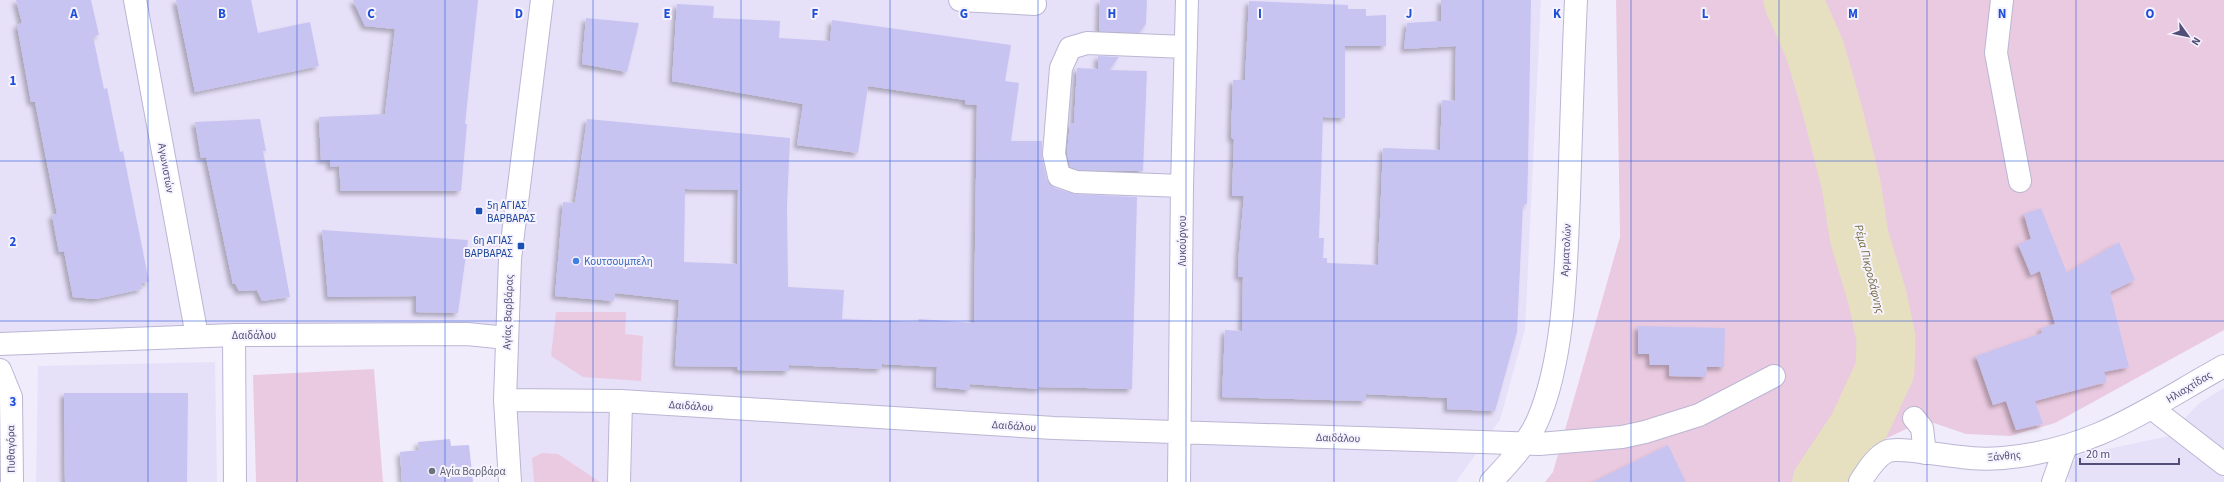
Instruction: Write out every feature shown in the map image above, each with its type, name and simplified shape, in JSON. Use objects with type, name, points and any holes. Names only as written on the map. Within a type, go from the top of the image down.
[{"type":"street","name":"Αγωνιστών","points":[[135,0],[197,336]]},
{"type":"street","name":"Αγίας Βαρβάρας","points":[[510,482],[505,400],[510,259],[542,0]]},
{"type":"street","points":[[960,0],[1035,4]]},
{"type":"street","name":"Λυκούργου","points":[[1179,482],[1182,186],[1187,0]]},
{"type":"street","name":"Αρματολών","points":[[1491,482],[1524,444],[1536,422],[1557,347],[1566,271],[1576,0]]},
{"type":"street","points":[[2002,0],[1996,53],[2020,181]]},
{"type":"street","points":[[1182,186],[1076,182],[1059,176],[1054,154],[1061,68],[1070,48],[1087,43],[1186,47]]},
{"type":"street","name":"Δαιδάλου","points":[[0,344],[234,335],[467,334],[507,338]]},
{"type":"street","points":[[234,335],[235,482]]},
{"type":"street","name":"Ηλιαχτίδας","points":[[2153,408],[2224,366]]},
{"type":"street","name":"Πυθαγόρα","points":[[0,370],[11,397],[12,482]]},
{"type":"street","name":"Δαιδάλου","points":[[505,400],[621,401],[1054,428],[1524,444],[1622,437],[1645,432],[1700,415],[1774,376]]},
{"type":"street","points":[[619,482],[621,401]]},
{"type":"street","points":[[2153,408],[2224,464]]},
{"type":"street","name":"Ξάνθης","points":[[1860,482],[1876,460],[1887,452],[1896,450],[1968,458],[1991,458],[2022,455],[2066,446],[2100,434],[2153,408]]},
{"type":"street","points":[[1914,418],[1922,428],[1925,453]]},
{"type":"street","points":[[2053,482],[2066,446]]},
{"type":"shaded area","points":[[0,0],[1541,0],[1525,329],[1500,420],[1456,482],[518,482],[512,397],[519,338],[0,344]]},
{"type":"shaded area","points":[[1616,0],[2224,0],[2224,330],[2055,423],[2010,436],[1966,434],[1925,420],[1881,441],[1854,482],[1545,482],[1553,472],[1620,237]]},
{"type":"shaded area","points":[[556,312],[626,312],[625,334],[643,336],[641,381],[583,377],[551,356]]},
{"type":"shaded area","points":[[215,362],[217,482],[36,482],[38,366]]},
{"type":"shaded area","points":[[374,369],[383,482],[256,482],[253,375]]},
{"type":"shaded area","points":[[2224,388],[2224,482],[2071,482],[2066,474],[2079,455],[2169,436],[2198,404]]},
{"type":"shaded area","points":[[542,453],[558,454],[600,482],[534,482],[532,458]]},
{"type":"building","points":[[16,0],[91,0],[99,35],[93,36],[104,89],[107,88],[120,152],[123,151],[149,282],[141,283],[142,289],[96,299],[73,297],[64,251],[59,252],[52,215],[57,214],[35,102],[31,102],[17,25],[22,23]]},
{"type":"building","points":[[176,0],[251,0],[258,33],[310,22],[319,66],[195,92]]},
{"type":"building","points":[[353,0],[478,0],[465,124],[467,124],[461,191],[341,191],[339,166],[330,167],[330,160],[321,160],[319,117],[385,114],[395,29],[365,26]]},
{"type":"building","points":[[1100,0],[1147,0],[1146,24],[1139,33],[1099,31]]},
{"type":"building","points":[[1441,0],[1531,0],[1527,204],[1523,204],[1517,332],[1495,411],[1447,409],[1447,398],[1366,394],[1366,401],[1222,397],[1225,330],[1242,331],[1243,277],[1238,277],[1244,196],[1232,196],[1234,140],[1231,137],[1233,80],[1245,80],[1249,1],[1348,5],[1348,9],[1366,9],[1366,16],[1386,15],[1386,46],[1345,46],[1345,118],[1323,117],[1319,238],[1324,238],[1323,258],[1327,258],[1327,263],[1378,265],[1383,148],[1440,150],[1442,100],[1455,101],[1456,46],[1404,49],[1407,23],[1441,21]]},
{"type":"building","points":[[677,4],[714,6],[713,18],[780,21],[779,38],[830,41],[832,20],[1011,45],[1005,81],[1019,83],[1011,141],[1042,141],[1042,157],[1047,179],[1055,188],[1075,194],[1137,197],[1132,389],[1039,387],[1039,389],[970,384],[970,390],[936,387],[937,367],[882,364],[881,369],[789,365],[789,371],[737,370],[737,367],[675,366],[679,300],[615,293],[614,301],[555,296],[563,202],[575,203],[587,119],[790,138],[787,205],[788,287],[844,290],[842,319],[919,322],[919,319],[974,323],[977,105],[965,104],[965,100],[868,86],[858,153],[797,145],[803,104],[672,81]],"holes":[[[685,189],[738,190],[737,264],[684,262]]]},
{"type":"building","points":[[586,18],[639,23],[627,72],[582,64]]},
{"type":"building","points":[[1098,56],[1119,57],[1109,70],[1147,71],[1143,171],[1078,170],[1070,167],[1067,153],[1070,123],[1074,123],[1077,68],[1098,69]]},
{"type":"building","points":[[260,119],[266,151],[263,151],[290,297],[262,301],[257,290],[239,291],[235,283],[233,284],[206,157],[201,158],[195,122]]},
{"type":"building","points":[[2041,208],[2067,273],[2119,242],[2135,280],[2110,292],[2129,367],[2104,372],[2107,382],[2035,401],[2043,424],[2016,430],[2006,401],[1993,405],[1976,356],[2042,333],[2041,328],[2055,324],[2040,271],[2031,275],[2018,244],[2031,239],[2024,214]]},
{"type":"building","points":[[322,230],[468,240],[458,313],[416,312],[416,296],[328,297]]},
{"type":"building","points":[[1638,326],[1725,328],[1724,367],[1707,367],[1706,377],[1669,376],[1669,365],[1650,365],[1649,354],[1638,354]]},
{"type":"building","points":[[64,393],[188,393],[187,482],[65,482]]},
{"type":"building","name":"Αγία Βαρβάρα","points":[[450,439],[451,446],[469,445],[473,482],[402,482],[400,452],[419,450],[418,442]]},
{"type":"building","points":[[1668,445],[1686,482],[1593,482]]},
{"type":"waterway","name":"Ρέμα Πικροδάφνης","points":[[1793,0],[1815,50],[1832,109],[1851,184],[1859,236],[1877,296],[1886,338],[1885,370],[1858,428],[1822,482]]},
{"type":"place","name":"5η ΑΓΙΑΣ ΒΑΡΒΑΡΑΣ","points":[[479,211]]},
{"type":"place","name":"6η ΑΓΙΑΣ ΒΑΡΒΑΡΑΣ","points":[[521,246]]},
{"type":"place","name":"Κουτσουμπελη","points":[[576,261]]},
{"type":"place","name":"Αγία Βαρβάρα","points":[[432,471]]}]
